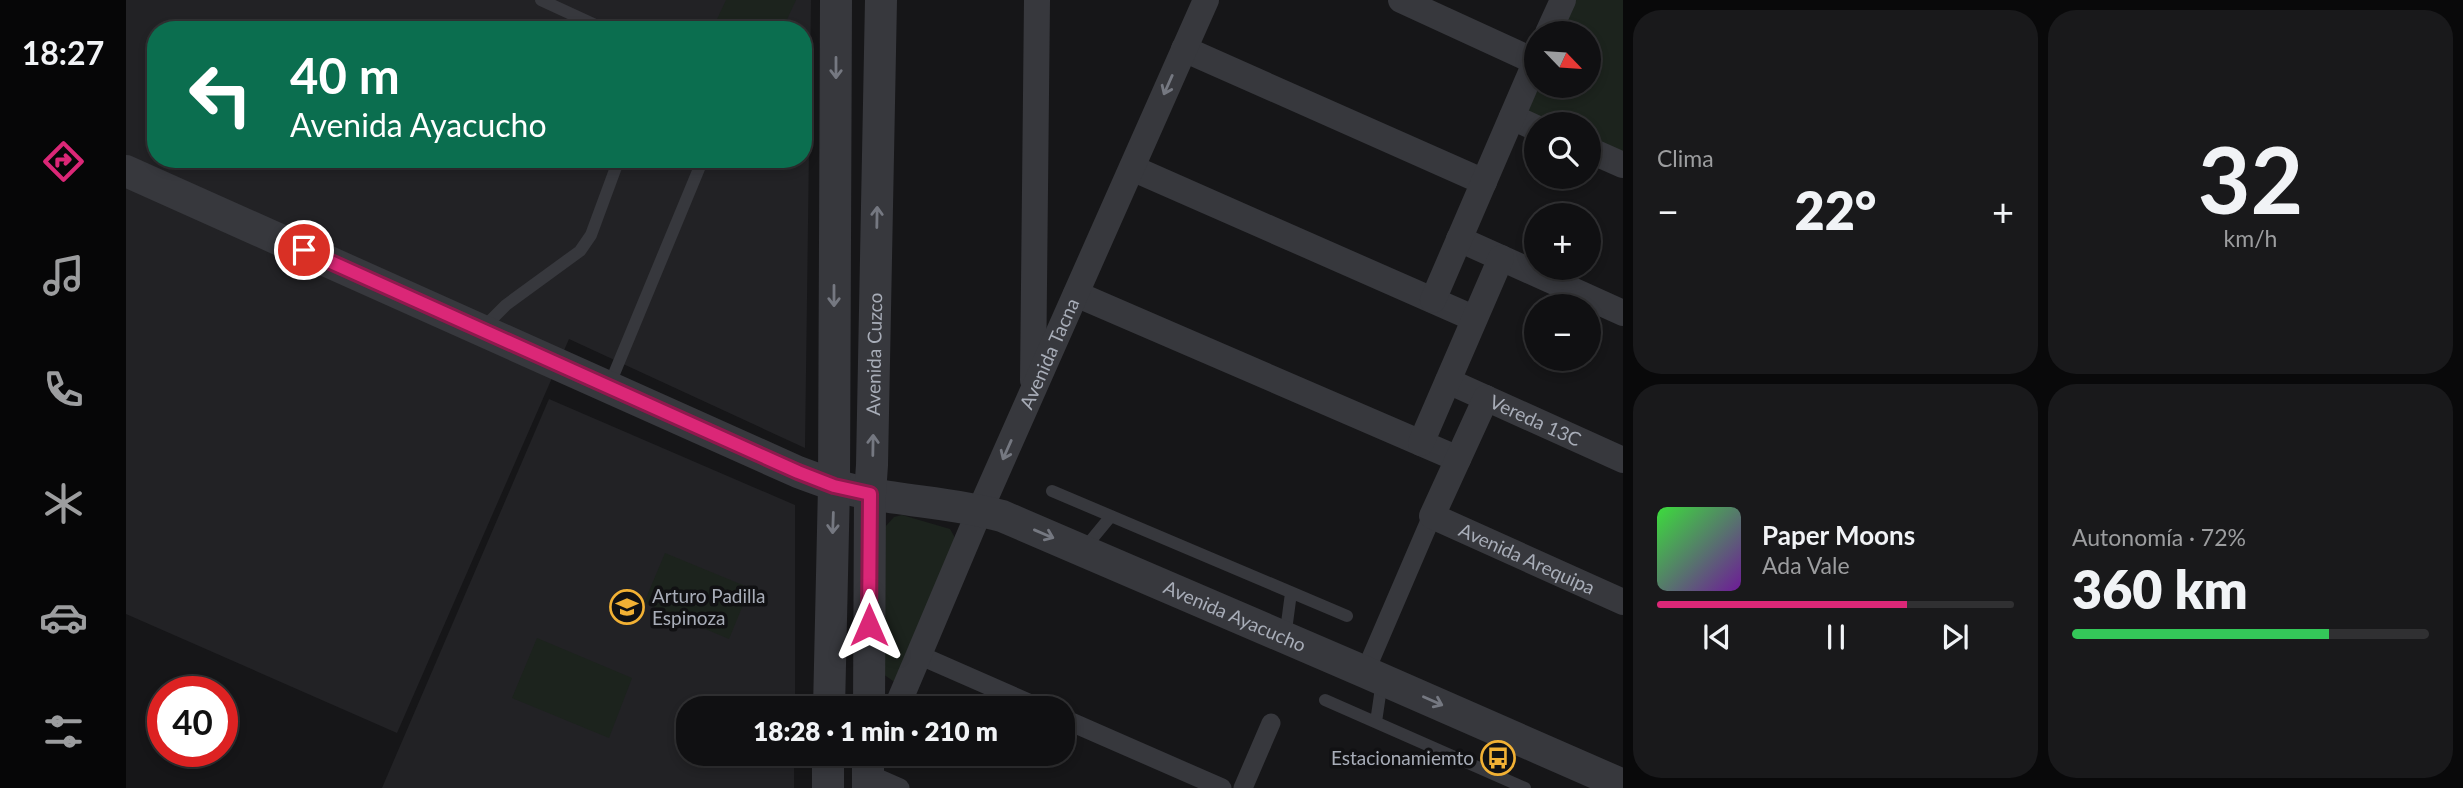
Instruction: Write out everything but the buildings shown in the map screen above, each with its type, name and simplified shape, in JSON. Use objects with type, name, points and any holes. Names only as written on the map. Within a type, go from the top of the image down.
[{"type":"street","points":[[829,696],[834,486],[836,0]]},
{"type":"street","name":"Avenida Cuzco","points":[[869,696],[870,494],[881,0]]},
{"type":"street","points":[[1032,393],[1037,0]]},
{"type":"street","name":"Avenida Tacna","points":[[902,696],[980,510],[1206,0]]},
{"type":"street","points":[[1401,0],[1524,56]]},
{"type":"street","points":[[1553,21],[1563,0]]},
{"type":"street","points":[[1184,49],[1484,182]]},
{"type":"street","points":[[1433,300],[1524,90]]},
{"type":"street","points":[[1512,117],[1524,122]]},
{"type":"street","points":[[1601,155],[1623,165]]},
{"type":"street","points":[[1132,168],[1473,318]]},
{"type":"street","name":"Avenida Ayacucho","points":[[126,171],[798,472],[834,486],[870,494],[980,510],[1002,516],[1374,675],[1603,780]]},
{"type":"street","points":[[1459,239],[1623,313]]},
{"type":"street","points":[[1421,443],[1501,258]]},
{"type":"street","points":[[1076,294],[1458,459]]},
{"type":"street","name":"Vereda 13C","points":[[1448,381],[1623,460]]},
{"type":"street","points":[[1374,675],[1432,516],[1486,398]]},
{"type":"street","name":"Avenida Arequipa","points":[[1432,516],[1623,602]]},
{"type":"street","points":[[919,655],[1012,696]]},
{"type":"street","points":[[1242,788],[1271,723]]},
{"type":"street","points":[[1075,724],[1222,788]]},
{"type":"street","points":[[828,766],[828,788]]},
{"type":"street","points":[[870,768],[901,788]]},
{"type":"lane","points":[[541,0],[586,21]]},
{"type":"lane","points":[[481,330],[506,305],[580,251],[591,235],[615,168]]},
{"type":"lane","points":[[608,387],[699,168]]},
{"type":"lane","points":[[1052,491],[1347,617]]},
{"type":"lane","points":[[1083,551],[1111,516]]},
{"type":"lane","points":[[1285,638],[1292,593]]},
{"type":"lane","points":[[1374,675],[1376,722]]},
{"type":"lane","points":[[1325,701],[1525,788]]},
{"type":"shaded area","points":[[126,0],[811,0],[811,21],[147,21],[147,168],[809,168],[805,448],[569,339],[397,733],[126,614]]},
{"type":"shaded area","points":[[726,0],[796,0],[786,21],[716,21]]},
{"type":"shaded area","points":[[1571,0],[1623,0],[1623,157],[1601,147],[1601,112],[1522,113],[1530,98],[1601,98],[1601,21],[1561,21]]},
{"type":"shaded area","name":"Arturo Padilla Espinoza","points":[[549,399],[795,505],[795,696],[676,696],[676,766],[794,766],[794,788],[382,788]]},
{"type":"shaded area","points":[[902,515],[950,529],[955,544],[903,683],[893,681],[883,674],[885,527],[894,517]]},
{"type":"shaded area","points":[[665,553],[750,588],[729,639],[644,603]]},
{"type":"shaded area","points":[[537,638],[632,678],[609,738],[512,698]]},
{"type":"place","name":"Arturo Padilla Espinoza","points":[[627,607]]},
{"type":"place","name":"Estacionamiemto","points":[[1498,758]]},
{"type":"route","points":[[304,250],[798,472],[834,486],[870,494],[869,625]]}]
